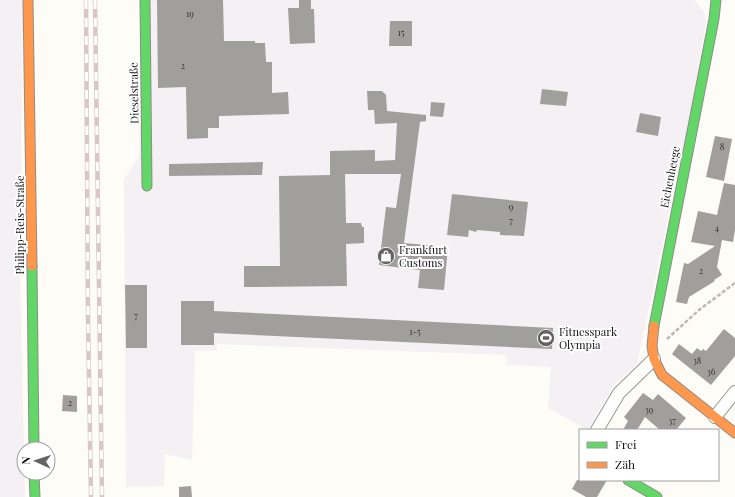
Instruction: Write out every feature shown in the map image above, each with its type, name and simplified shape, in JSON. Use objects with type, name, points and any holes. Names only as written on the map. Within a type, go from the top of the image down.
[{"type":"street","name":"Philipp-Reis-Straße","points":[[28,0],[34,441]]},
{"type":"street","name":"Dieselstraße","points":[[145,0],[147,186]]},
{"type":"street","name":"Eichenheege","points":[[654,359],[652,346],[654,330],[714,19],[716,0]]},
{"type":"street","points":[[598,429],[619,393],[654,359],[662,375],[735,433]]},
{"type":"street","points":[[715,417],[735,392]]},
{"type":"street","points":[[34,481],[35,497]]},
{"type":"street","points":[[630,481],[657,497]]},
{"type":"path","points":[[654,359],[663,344],[699,310],[735,282]]},
{"type":"shaded area","points":[[0,0],[23,0],[20,263],[24,441],[16,441],[16,481],[25,481],[25,497],[0,497]]},
{"type":"shaded area","points":[[142,0],[694,0],[704,11],[706,22],[689,120],[637,364],[613,386],[589,429],[548,408],[551,367],[507,365],[507,355],[217,344],[217,350],[195,351],[192,460],[165,454],[164,486],[126,487],[124,179],[139,157]]},
{"type":"building","points":[[157,0],[223,0],[224,41],[255,41],[255,43],[265,43],[266,62],[272,62],[272,93],[288,92],[289,114],[219,116],[219,128],[208,128],[208,138],[187,139],[186,87],[158,88]]},
{"type":"building","points":[[299,0],[311,0],[311,9],[314,9],[315,43],[290,44],[288,8],[299,8]]},
{"type":"building","points":[[390,21],[412,21],[412,46],[389,46]]},
{"type":"building","points":[[542,89],[568,92],[566,106],[540,104]]},
{"type":"building","points":[[367,91],[382,91],[386,95],[387,111],[426,115],[426,121],[420,122],[404,243],[448,247],[444,290],[418,288],[420,270],[379,265],[386,207],[396,208],[401,174],[345,174],[346,223],[361,223],[362,227],[364,227],[364,243],[346,244],[347,286],[244,287],[244,266],[280,266],[279,176],[330,175],[330,151],[375,150],[375,161],[395,160],[397,123],[375,124],[374,110],[368,110]]},
{"type":"building","points":[[431,102],[445,103],[443,117],[430,116]]},
{"type":"building","points":[[640,113],[661,117],[658,136],[636,132]]},
{"type":"building","points":[[715,136],[732,139],[724,181],[706,177]]},
{"type":"building","points":[[263,162],[262,175],[169,176],[169,164]]},
{"type":"building","points":[[724,183],[735,185],[735,230],[733,242],[722,240],[717,267],[722,275],[689,297],[687,304],[676,302],[684,263],[688,264],[715,246],[691,242],[698,211],[717,215]]},
{"type":"building","points":[[452,194],[528,202],[524,236],[500,235],[500,232],[477,230],[476,232],[469,230],[468,237],[447,235]]},
{"type":"building","points":[[125,285],[147,285],[147,348],[126,348]]},
{"type":"building","points":[[181,301],[214,301],[214,311],[553,328],[552,349],[214,333],[214,345],[181,345]]},
{"type":"building","points":[[724,329],[735,338],[735,356],[711,385],[672,354],[679,344],[692,354],[697,348],[701,351],[703,349],[706,351]]},
{"type":"building","points":[[643,393],[653,400],[658,394],[686,418],[677,429],[659,429],[645,417],[638,429],[624,429],[628,421],[624,417]]},
{"type":"building","points":[[63,395],[77,396],[77,412],[62,411]]},
{"type":"building","points":[[577,480],[606,481],[597,497],[586,497],[572,489]]},
{"type":"building","points":[[191,486],[192,497],[179,497],[179,487]]},
{"type":"railway","points":[[86,0],[91,497]]},
{"type":"railway","points":[[95,0],[102,497]]},
{"type":"traffic: fast","points":[[145,0],[147,186]]},
{"type":"traffic: fast","points":[[654,326],[714,19],[716,0]]},
{"type":"traffic: fast","points":[[32,266],[34,441]]},
{"type":"traffic: fast","points":[[34,481],[35,497]]},
{"type":"traffic: fast","points":[[630,481],[657,497]]},
{"type":"traffic: slow","points":[[28,0],[32,266]]},
{"type":"traffic: slow","points":[[654,326],[652,346],[654,359],[662,375],[735,433]]},
{"type":"place","name":"Frankfurt Customs","points":[[386,256]]},
{"type":"place","name":"Fitnesspark Olympia","points":[[546,338]]}]
